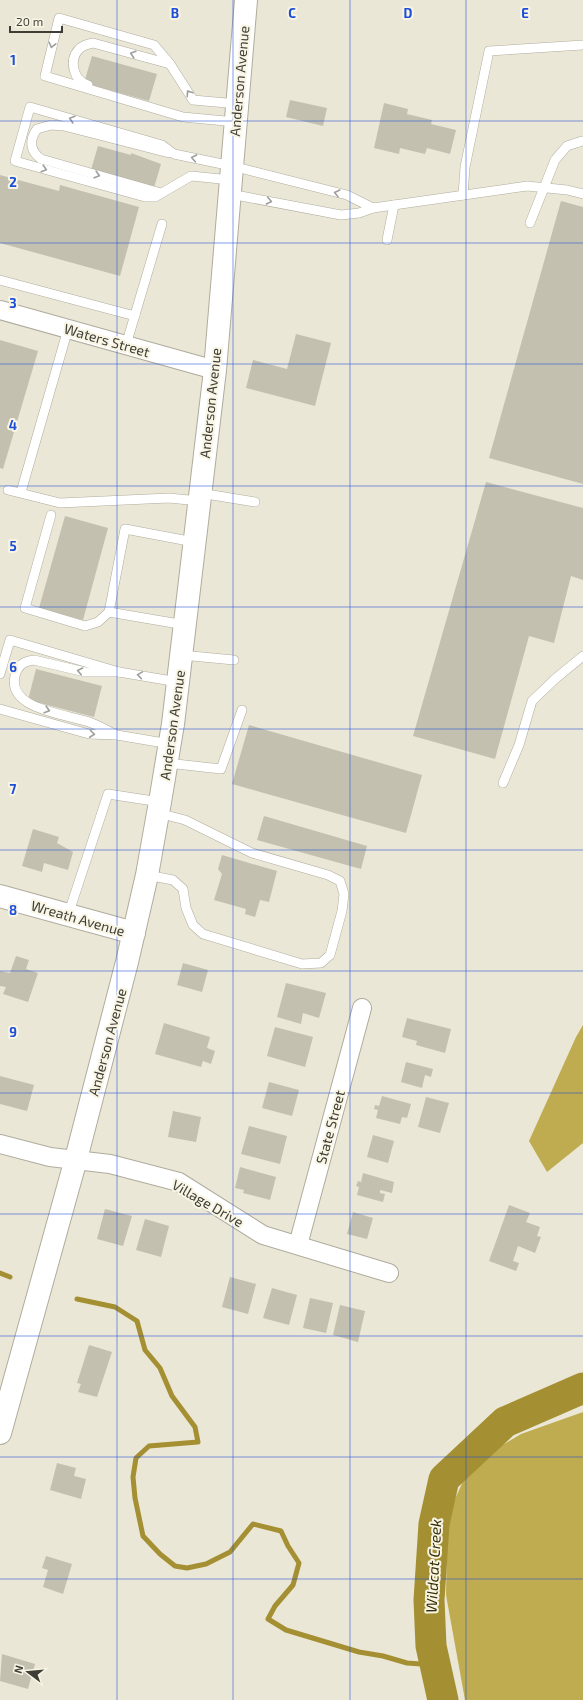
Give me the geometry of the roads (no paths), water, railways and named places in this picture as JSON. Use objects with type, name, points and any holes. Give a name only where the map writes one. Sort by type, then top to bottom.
[{"type":"main road","name":"Anderson Avenue","points":[[0,1433],[76,1159],[134,933],[147,875],[169,754],[215,370],[246,0]]},
{"type":"main road","name":"Wreath Avenue","points":[[0,896],[134,933]]},
{"type":"street","name":"Waters Street","points":[[0,310],[215,370]]},
{"type":"street","name":"State Street","points":[[298,1245],[362,1008]]},
{"type":"street","name":"Village Drive","points":[[0,1144],[50,1157],[110,1164],[179,1182],[263,1235],[389,1273]]},
{"type":"lane","points":[[59,18],[154,45],[170,64],[193,100],[237,113],[183,117],[45,76],[59,18]]},
{"type":"lane","points":[[169,113],[156,106],[83,84],[77,78],[74,70],[74,60],[78,50],[84,45],[93,42],[170,64]]},
{"type":"lane","points":[[463,195],[465,167],[489,51],[583,45]]},
{"type":"lane","points":[[174,154],[162,145],[30,107],[15,160],[145,197],[155,196],[191,176],[347,195],[373,208]]},
{"type":"lane","points":[[161,193],[41,159],[35,155],[32,147],[34,133],[42,126],[64,126],[174,154],[231,180],[341,215],[358,213],[373,208],[527,186],[566,190],[583,194]]},
{"type":"lane","points":[[530,223],[555,160],[567,146],[582,141]]},
{"type":"lane","points":[[387,240],[394,205]]},
{"type":"lane","points":[[126,345],[162,224]]},
{"type":"lane","points":[[0,280],[135,316]]},
{"type":"lane","points":[[21,492],[68,329]]},
{"type":"lane","points":[[8,490],[21,492],[60,503],[200,497],[256,502]]},
{"type":"lane","points":[[51,515],[25,608],[85,626],[98,622],[109,612],[125,529],[194,542]]},
{"type":"lane","points":[[109,612],[185,625]]},
{"type":"lane","points":[[0,674],[10,640],[119,672],[178,682]]},
{"type":"lane","points":[[181,654],[234,660]]},
{"type":"lane","points":[[503,783],[519,745],[532,701],[554,679],[583,656]]},
{"type":"lane","points":[[119,672],[85,672],[34,660],[26,661],[20,666],[15,674],[13,685],[15,695],[21,701],[33,706],[90,722],[117,735],[169,754],[221,769],[242,710]]},
{"type":"lane","points":[[0,709],[89,734],[117,735]]},
{"type":"lane","points":[[68,915],[108,794],[159,808],[252,853],[328,875],[340,881],[344,894],[342,911],[330,954],[321,963],[302,964],[203,934],[193,925],[186,908],[183,889],[173,880],[147,875]]},
{"type":"waterway","points":[[0,1273],[10,1277]]},
{"type":"waterway","points":[[77,1299],[115,1307],[137,1321],[145,1350],[160,1368],[172,1396],[195,1427],[198,1442],[149,1446],[136,1458],[133,1477],[135,1498],[143,1536],[160,1554],[175,1566],[187,1568],[206,1564],[230,1552],[253,1524],[281,1531],[288,1546],[299,1563],[293,1585],[275,1606],[268,1619],[286,1630],[359,1652],[383,1656],[407,1663],[435,1665]]},
{"type":"waterway","name":"Wildcat Creek","points":[[443,1700],[431,1646],[429,1600],[434,1524],[444,1479],[505,1422],[583,1388]]}]
